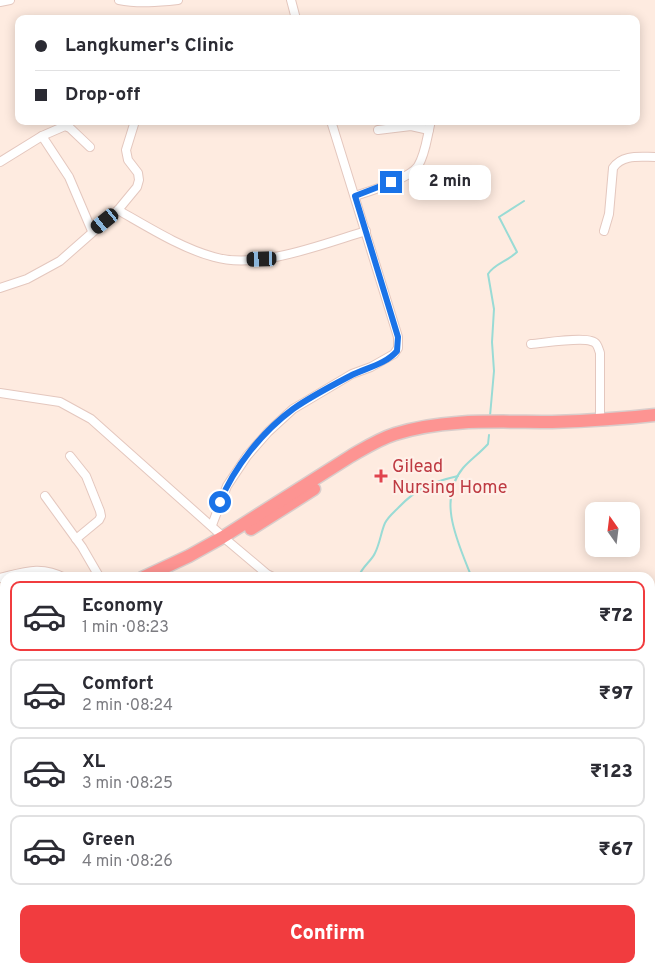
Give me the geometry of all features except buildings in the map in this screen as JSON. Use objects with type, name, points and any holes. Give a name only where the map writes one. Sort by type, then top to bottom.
[{"type":"highway","points":[[155,572],[226,540],[369,445],[396,434],[431,426],[477,422],[600,420],[655,415]]},
{"type":"highway","points":[[169,572],[284,509],[353,463],[396,441],[421,435],[460,430],[589,427],[655,422]]},
{"type":"street","points":[[0,2],[10,0]]},
{"type":"street","points":[[119,0],[136,2],[178,0]]},
{"type":"street","points":[[291,0],[295,15]]},
{"type":"street","points":[[1,287],[27,279],[60,261],[118,210],[137,187],[138,173],[126,155],[134,125]]},
{"type":"street","points":[[212,525],[227,486],[247,456],[268,432],[293,409],[352,374],[386,359],[397,351],[398,337],[331,125]]},
{"type":"street","points":[[355,196],[378,188],[412,172],[422,158],[430,125]]},
{"type":"street","points":[[0,162],[42,136],[65,126],[70,128],[90,147]]},
{"type":"street","points":[[378,130],[411,126],[429,130]]},
{"type":"street","points":[[42,136],[69,177],[92,231]]},
{"type":"street","points":[[604,231],[609,214],[613,168],[617,161],[626,158],[655,157]]},
{"type":"street","points":[[118,210],[195,251],[215,258],[235,260],[262,259],[294,253],[366,231]]},
{"type":"street","points":[[531,344],[579,340],[590,340],[597,344],[600,352],[600,420]]},
{"type":"street","points":[[0,393],[60,402],[90,419],[265,572]]},
{"type":"street","points":[[70,456],[86,476],[101,516],[99,520],[76,539]]},
{"type":"street","points":[[46,496],[96,572]]},
{"type":"street","points":[[23,572],[45,570],[55,572]]},
{"type":"waterway","points":[[490,416],[494,371],[492,342],[494,309],[488,274],[517,252],[499,217],[524,201]]},
{"type":"waterway","points":[[470,572],[452,523],[451,494],[455,481],[463,468],[488,444],[489,435]]},
{"type":"waterway","points":[[361,572],[375,553],[385,523],[405,501],[433,483],[458,476]]},
{"type":"place","name":"Gilead Nursing Home","points":[[381,476]]},
{"type":"route","points":[[220,502],[227,486],[247,456],[268,432],[293,409],[352,374],[371,367],[397,351],[398,337],[355,196],[391,182]]}]
